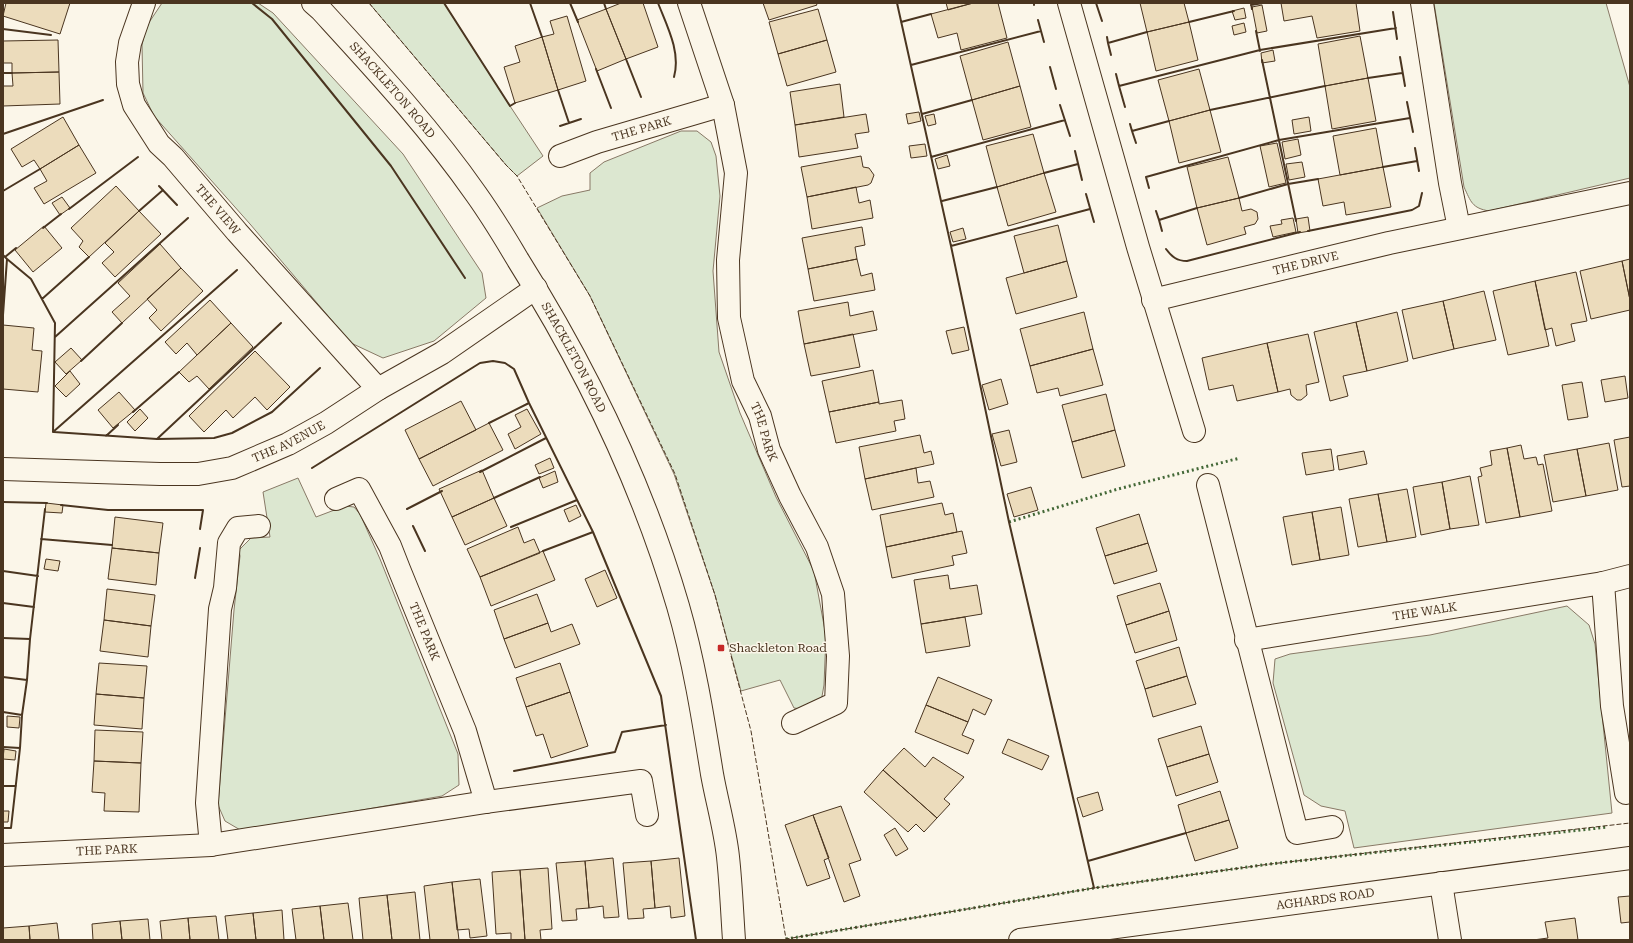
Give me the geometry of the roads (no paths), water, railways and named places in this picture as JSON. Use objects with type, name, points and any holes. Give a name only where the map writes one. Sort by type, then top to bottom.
[{"type":"street","name":"THE VIEW","points":[[144,3],[130,43],[127,62],[128,84],[134,105],[159,144],[173,157],[237,232],[378,389]]},
{"type":"street","name":"SHACKLETON ROAD","points":[[313,3],[389,84],[422,123],[476,193],[536,288],[576,357],[594,392],[638,491],[661,553],[678,606],[691,658],[728,855],[734,940]]},
{"type":"street","name":"THE PARK","points":[[689,3],[723,105],[736,173],[728,260],[729,318],[743,381],[760,416],[769,450],[790,496],[817,547],[833,594],[838,656],[836,703],[793,723]]},
{"type":"street","points":[[1069,3],[1153,300],[1194,431]]},
{"type":"street","points":[[1422,3],[1450,183],[1459,228]]},
{"type":"street","name":"THE PARK","points":[[560,156],[597,142],[723,105]]},
{"type":"street","name":"THE DRIVE","points":[[1153,300],[1389,242],[1630,193]]},
{"type":"street","name":"THE AVENUE","points":[[3,468],[198,474],[232,468],[294,441],[326,424],[378,389],[442,353],[536,288]]},
{"type":"street","points":[[1208,485],[1246,640],[1297,833],[1332,827]]},
{"type":"street","name":"THE PARK","points":[[336,498],[358,489],[390,546],[465,731],[486,802]]},
{"type":"street","points":[[211,844],[207,803],[211,731],[220,609],[229,543],[238,528],[259,526]]},
{"type":"street","name":"THE WALK","points":[[1246,640],[1603,583],[1630,576]]},
{"type":"street","points":[[1603,583],[1612,706],[1626,793]]},
{"type":"street","name":"THE PARK","points":[[3,855],[211,844],[486,802],[641,782],[647,815]]},
{"type":"street","name":"AGHARDS ROAD","points":[[1020,940],[1630,858]]},
{"type":"street","points":[[1441,883],[1450,940]]},
{"type":"place","name":"Shackleton Road","points":[[721,648]]}]
